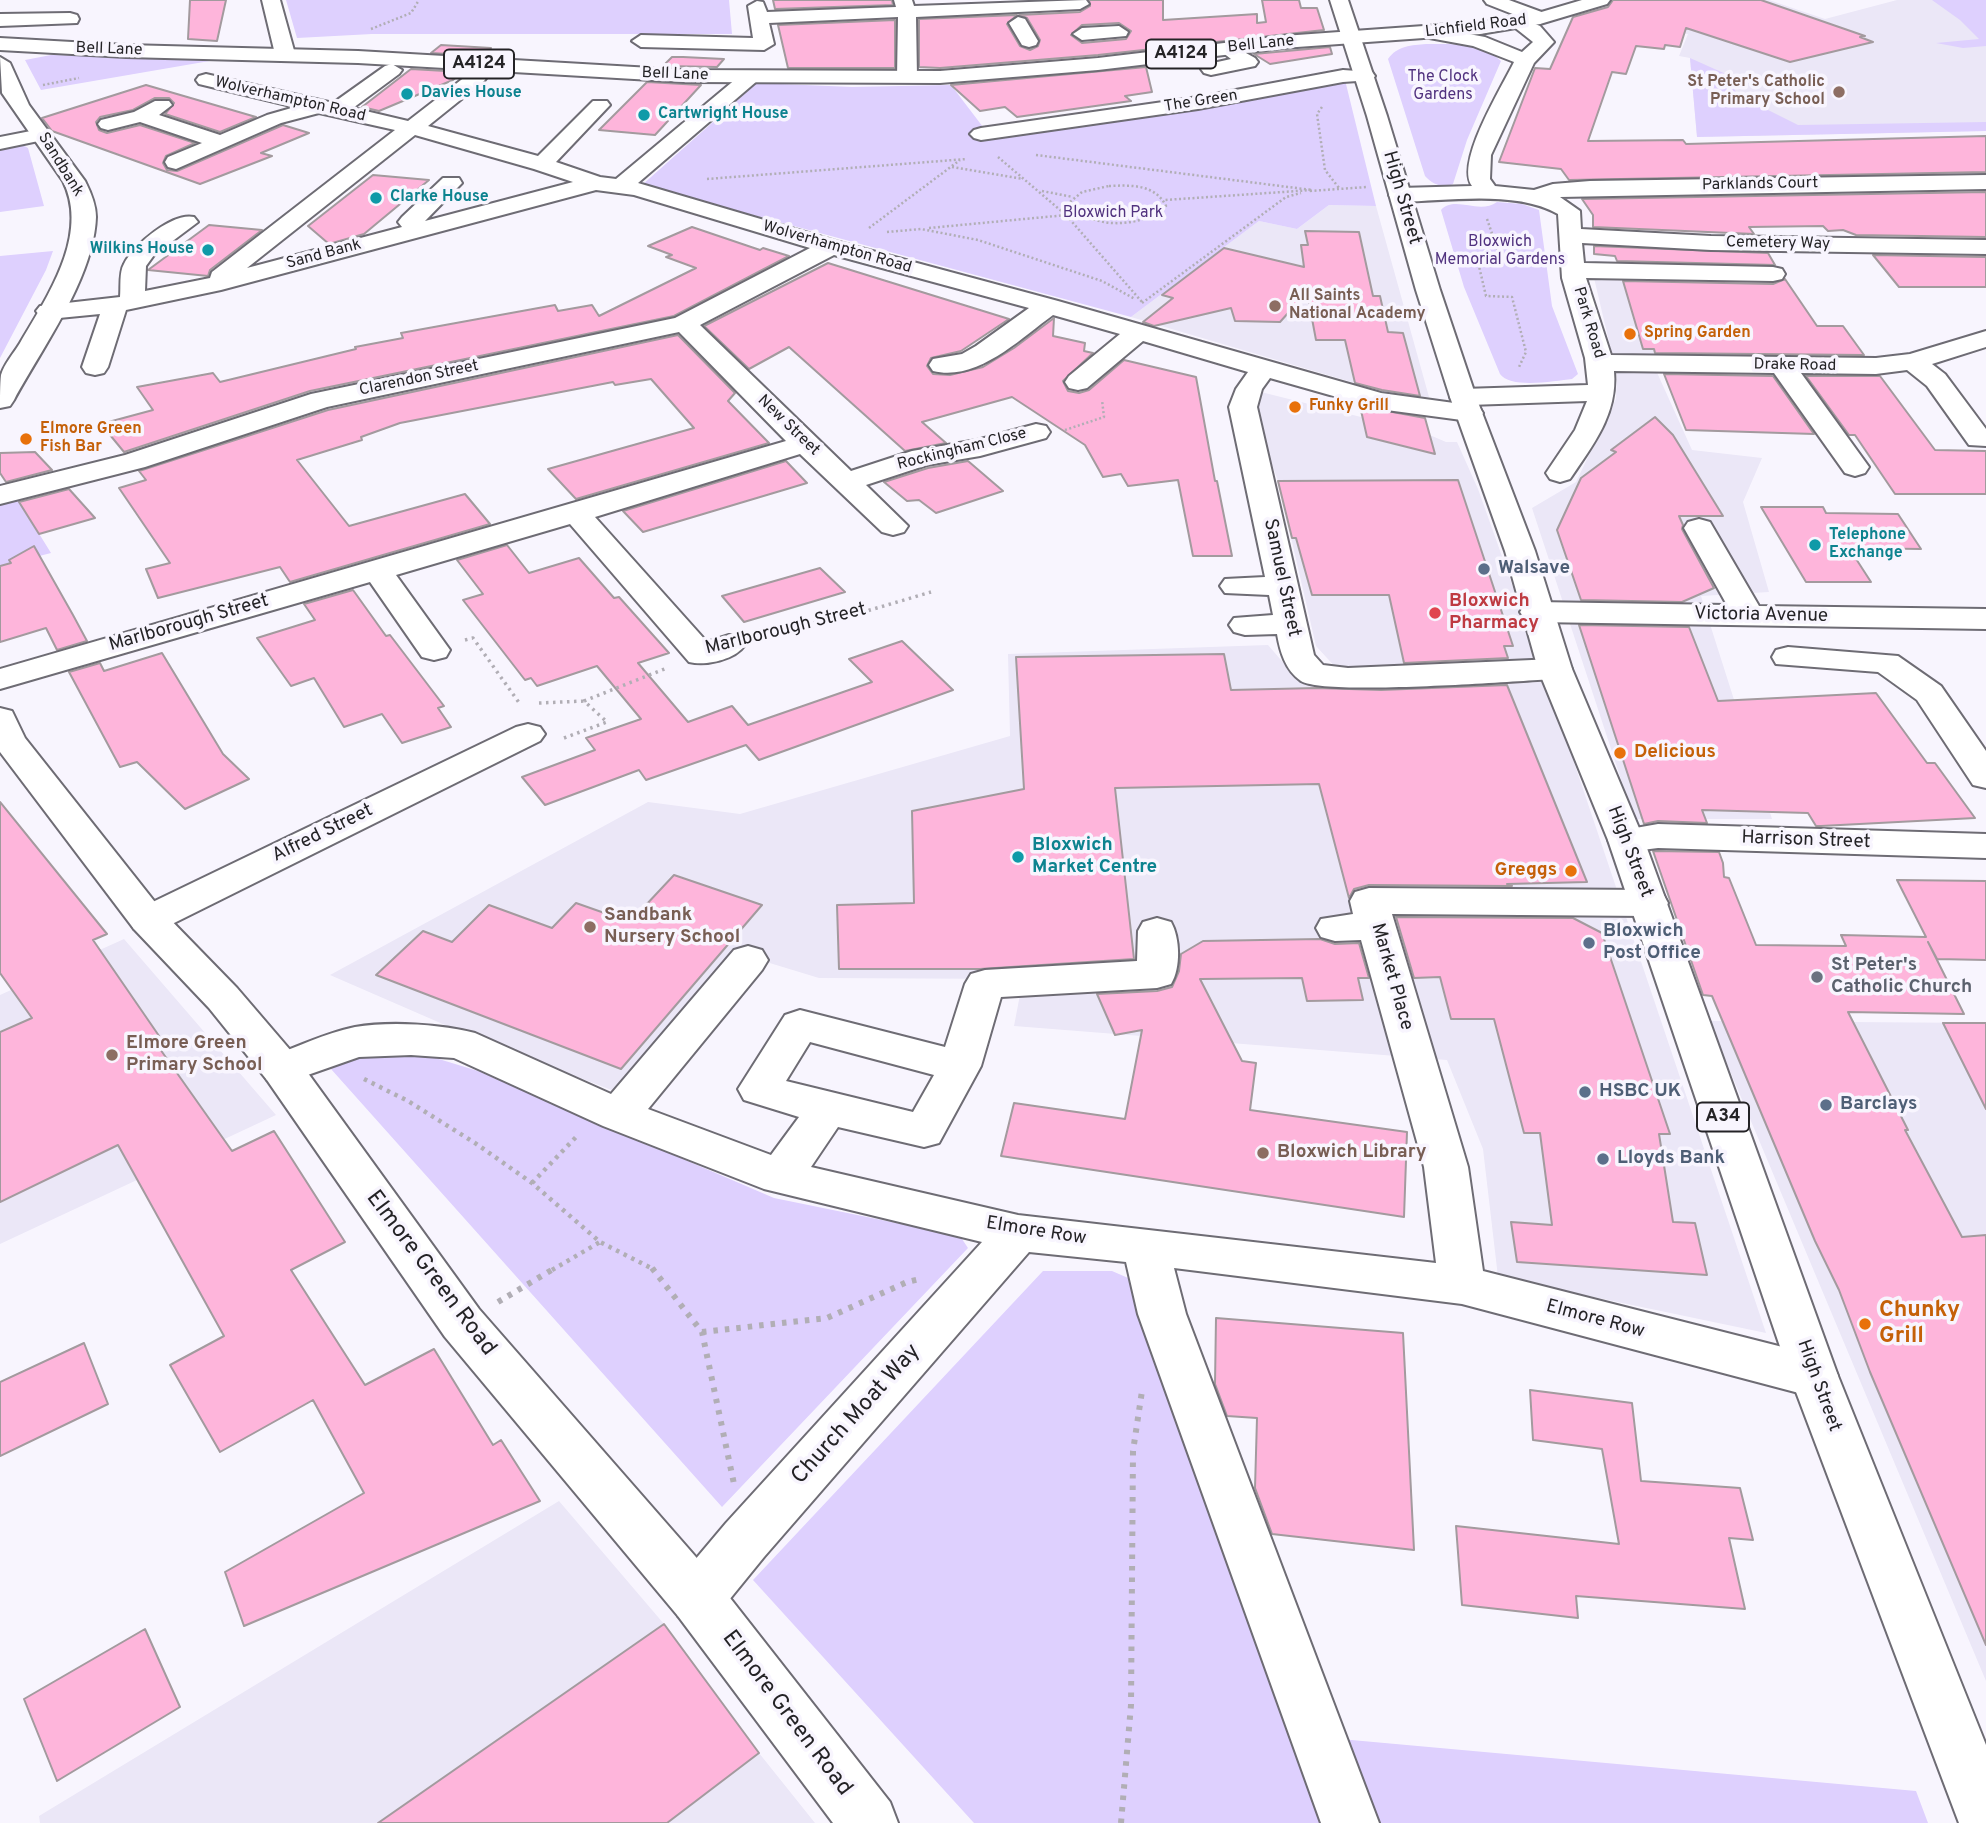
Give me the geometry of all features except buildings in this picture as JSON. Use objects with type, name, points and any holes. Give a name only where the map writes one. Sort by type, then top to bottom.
[{"type":"main road","points":[[271,0],[285,54]]},
{"type":"main road","name":"A34","points":[[1339,0],[1349,37]]},
{"type":"main road","points":[[1493,0],[1540,18]]},
{"type":"main road","name":"Lichfield Road","points":[[1349,37],[1431,33],[1518,23],[1601,0]]},
{"type":"main road","points":[[642,40],[764,44],[758,9],[905,7],[1015,16],[1079,2],[1091,29],[1119,32]]},
{"type":"main road","points":[[905,7],[907,77]]},
{"type":"main road","points":[[1015,16],[1029,40]]},
{"type":"main road","points":[[0,20],[26,19],[66,25]]},
{"type":"main road","points":[[1490,194],[1479,180],[1480,155],[1525,61],[1544,42],[1533,30],[1518,23]]},
{"type":"main road","points":[[1431,33],[1487,44],[1525,61]]},
{"type":"main road","name":"Bell Lane","points":[[0,44],[126,51],[285,54],[629,74],[907,77],[1014,72],[1349,37]]},
{"type":"main road","name":"High Street","points":[[1349,37],[1365,76],[1398,191],[1466,405],[1520,551],[1555,670],[1642,838],[1649,903],[1814,1376],[1985,1812]]},
{"type":"main road","points":[[1211,69],[1248,62],[1228,49]]},
{"type":"main road","name":"Sandbank","points":[[1,68],[11,91],[82,196],[85,209],[80,246],[67,279],[49,311]]},
{"type":"main road","points":[[176,162],[218,141],[275,119],[325,109],[392,70]]},
{"type":"main road","name":"The Green","points":[[981,134],[1031,123],[1198,103],[1343,76],[1365,76]]},
{"type":"main road","points":[[212,285],[477,77]]},
{"type":"main road","points":[[620,187],[750,77]]},
{"type":"main road","name":"Wolverhampton Road","points":[[206,80],[412,128],[542,164],[596,183],[637,189],[831,247],[1380,401],[1466,405]]},
{"type":"main road","points":[[108,124],[141,116],[162,104]]},
{"type":"main road","points":[[542,164],[600,105]]},
{"type":"main road","points":[[141,116],[218,141]]},
{"type":"main road","points":[[0,143],[41,135]]},
{"type":"main road","name":"Parklands Court","points":[[1536,197],[1553,191],[1590,188],[1986,182]]},
{"type":"main road","points":[[421,229],[410,222],[451,183]]},
{"type":"main road","name":"Sand Bank","points":[[49,311],[124,303],[212,285],[596,183]]},
{"type":"main road","name":"Park Road","points":[[1398,191],[1536,197],[1554,202],[1569,211],[1573,270],[1601,363],[1601,393],[1596,413],[1561,457]]},
{"type":"main road","points":[[95,368],[124,303],[134,266],[145,250],[186,222]]},
{"type":"main road","name":"Cemetery Way","points":[[1570,235],[1711,243],[1986,247]]},
{"type":"main road","name":"Clarendon Street","points":[[0,495],[135,461],[321,400],[684,323],[831,247]]},
{"type":"main road","points":[[1573,270],[1773,274]]},
{"type":"main road","points":[[942,365],[969,360],[985,352],[1049,306]]},
{"type":"main road","points":[[0,400],[49,311]]},
{"type":"main road","name":"New Street","points":[[684,323],[805,444],[894,526]]},
{"type":"main road","points":[[1078,382],[1139,332]]},
{"type":"main road","name":"Drake Road","points":[[1601,363],[1876,366],[1913,362],[1986,339]]},
{"type":"main road","points":[[1913,362],[1936,380],[1979,439]]},
{"type":"main road","points":[[1782,366],[1856,467]]},
{"type":"main road","name":"Samuel Street","points":[[1264,368],[1249,389],[1243,407],[1298,657],[1313,674],[1348,678],[1555,670]]},
{"type":"main road","points":[[1049,382],[1078,382],[1101,396]]},
{"type":"main road","points":[[1466,405],[1601,393]]},
{"type":"main road","name":"Rockingham Close","points":[[848,482],[922,457],[980,448],[1036,432]]},
{"type":"main road","name":"Marlborough Street","points":[[0,679],[805,444]]},
{"type":"main road","name":"Marlborough Street","points":[[576,513],[715,650]]},
{"type":"main road","points":[[1699,528],[1749,617]]},
{"type":"main road","points":[[377,570],[434,650]]},
{"type":"main road","points":[[1237,586],[1284,586]]},
{"type":"main road","name":"Victoria Avenue","points":[[1536,612],[1982,622]]},
{"type":"main road","points":[[1245,625],[1291,624]]},
{"type":"main road","points":[[1788,657],[1886,663],[1929,693],[1986,777]]},
{"type":"main road","name":"Elmore Green Road","points":[[0,718],[9,740],[148,920],[223,998],[282,1069],[462,1323],[698,1598],[869,1823]]},
{"type":"main road","name":"Alfred Street","points":[[148,920],[508,732]]},
{"type":"main road","name":"Harrison Street","points":[[1642,838],[1986,846]]},
{"type":"main road","name":"Market Place","points":[[1462,1285],[1446,1167],[1369,901],[1649,903]]},
{"type":"main road","points":[[1335,928],[1377,926]]},
{"type":"main road","points":[[960,1066],[800,1025],[759,1089],[828,1109],[924,1131],[960,1066],[985,984],[1157,974],[1157,931]]},
{"type":"main road","points":[[611,1112],[748,960]]},
{"type":"main road","name":"Elmore Row","points":[[282,1069],[356,1042],[411,1040],[460,1044],[611,1112],[780,1177],[1003,1250],[1145,1246],[1462,1285],[1814,1376]]},
{"type":"main road","points":[[780,1177],[828,1109]]},
{"type":"main road","points":[[1145,1246],[1162,1314],[1350,1823]]},
{"type":"main road","name":"Church Moat Way","points":[[698,1598],[745,1540],[1003,1250]]},
{"type":"path","points":[[1322,106],[1317,114],[1325,170],[1339,188]]},
{"type":"path","points":[[981,134],[997,156],[1066,215],[1142,303]]},
{"type":"path","points":[[1032,154],[1312,190]]},
{"type":"path","points":[[831,247],[860,234],[961,159]]},
{"type":"path","points":[[952,166],[1024,179]]},
{"type":"path","points":[[1078,214],[1070,202],[1073,197],[1091,188],[1120,185],[1148,190],[1165,200],[1339,188],[1398,191]]},
{"type":"path","points":[[1113,324],[1286,197],[1312,190]]},
{"type":"path","points":[[1041,191],[1073,197]]},
{"type":"path","points":[[860,234],[1078,214],[1105,222],[1138,221],[1162,213],[1166,206],[1165,200]]},
{"type":"path","points":[[1466,405],[1524,362],[1527,352],[1512,297],[1486,296],[1478,262],[1502,263],[1489,222],[1479,216]]},
{"type":"path","points":[[921,229],[978,240],[1045,260],[1102,281],[1142,303]]},
{"type":"path","points":[[1036,432],[1061,432],[1104,416],[1101,396]]},
{"type":"path","name":"Marlborough Street","points":[[715,650],[770,630],[860,613],[930,592]]},
{"type":"path","points":[[434,650],[473,638],[508,732],[546,745],[607,722],[584,701],[715,650]]},
{"type":"path","points":[[360,1077],[408,1101],[532,1183],[600,1242],[655,1270],[702,1332],[745,1540]]},
{"type":"path","points":[[532,1183],[611,1112]]},
{"type":"path","points":[[462,1323],[600,1242]]},
{"type":"path","points":[[702,1332],[827,1318],[907,1282],[1003,1250]]},
{"type":"path","points":[[1121,1823],[1131,1705],[1133,1451],[1143,1382]]},
{"type":"shaded area","name":"St Peter's Catholic Primary School","points":[[1628,0],[1769,0],[1825,19],[1897,0],[1959,0],[1986,23],[1986,131],[1697,137],[1690,58],[1679,56],[1688,34],[1678,33]]},
{"type":"shaded area","name":"All Saints National Academy","points":[[1329,205],[1376,206],[1429,397],[1399,396],[1131,317],[1259,221],[1297,229]]},
{"type":"shaded area","points":[[1594,278],[1673,278],[1711,359],[1650,357],[1692,450],[1762,458],[1743,502],[1769,592],[1701,596],[1772,819],[1634,819],[1532,508],[1576,482],[1616,399],[1617,375]]},
{"type":"shaded area","points":[[1261,392],[1425,433],[1446,442],[1457,442],[1478,489],[1539,660],[1338,670],[1316,646],[1278,481],[1253,412]]},
{"type":"shaded area","points":[[1268,645],[1293,674],[1310,683],[1546,679],[1766,1333],[1498,1277],[1483,1149],[1447,1060],[1014,1026],[1023,979],[819,978],[740,954],[622,1094],[468,1035],[330,975],[648,802],[740,814],[1010,736],[1008,654]]},
{"type":"shaded area","name":"Elmore Green Primary School","points":[[124,939],[276,1115],[0,1244],[0,995]]},
{"type":"shaded area","points":[[1709,1021],[1986,1023],[1986,1681]]},
{"type":"shaded area","points":[[559,1501],[664,1624],[759,1753],[815,1823],[40,1823],[39,1816]]},
{"type":"green space","points":[[286,0],[729,0],[732,34],[372,34],[297,38]]},
{"type":"green space","points":[[1932,0],[1986,0],[1986,46],[1963,48],[1936,43],[1979,39],[1960,20]]},
{"type":"green space","name":"Bloxwich Memorial Gardens","points":[[1426,44],[1475,47],[1501,61],[1467,140],[1453,184],[1445,186],[1438,185],[1425,176],[1388,59],[1400,49]]},
{"type":"green space","points":[[51,55],[227,58],[41,90],[25,60]]},
{"type":"green space","points":[[1690,58],[1737,79],[1732,86],[1738,95],[1798,125],[1986,122],[1986,131],[1697,137]]},
{"type":"green space","name":"Bloxwich Park","points":[[1345,80],[1376,206],[1329,205],[1297,229],[1259,221],[1131,317],[642,185],[757,83],[852,87],[951,85],[983,127],[974,136]]},
{"type":"green space","points":[[17,142],[28,148],[44,206],[0,212],[0,145]]},
{"type":"green space","name":"Bloxwich Memorial Gardens","points":[[1497,202],[1522,204],[1539,210],[1552,306],[1578,374],[1572,379],[1523,383],[1505,379],[1500,374],[1464,287],[1441,210],[1453,204],[1483,207]]},
{"type":"green space","points":[[53,251],[46,270],[0,358],[0,256]]},
{"type":"green space","points":[[17,498],[51,553],[0,566],[0,503]]},
{"type":"green space","points":[[360,1055],[429,1056],[478,1071],[774,1198],[960,1236],[968,1248],[722,1507],[331,1069]]},
{"type":"green space","points":[[1043,1271],[1112,1271],[1135,1281],[1296,1735],[1916,1791],[1928,1823],[974,1823],[753,1580]]},
{"type":"place","name":"St Peter's Catholic Primary School","points":[[1839,92]]},
{"type":"place","name":"Davies House","points":[[407,94]]},
{"type":"place","name":"Cartwright House","points":[[644,115]]},
{"type":"place","name":"Clarke House","points":[[376,198]]},
{"type":"place","name":"Wilkins House","points":[[208,250]]},
{"type":"place","name":"All Saints National Academy","points":[[1275,306]]},
{"type":"place","name":"Spring Garden","points":[[1630,334]]},
{"type":"place","name":"Funky Grill","points":[[1295,407]]},
{"type":"place","name":"Elmore Green Fish Bar","points":[[26,439]]},
{"type":"place","name":"Telephone Exchange","points":[[1815,545]]},
{"type":"place","name":"Walsave","points":[[1484,569]]},
{"type":"place","name":"Bloxwich Pharmacy","points":[[1435,613]]},
{"type":"place","name":"Delicious","points":[[1620,753]]},
{"type":"place","name":"Bloxwich Market Centre","points":[[1018,857]]},
{"type":"place","name":"Greggs","points":[[1571,871]]},
{"type":"place","name":"Sandbank Nursery School","points":[[590,927]]},
{"type":"place","name":"Bloxwich Post Office","points":[[1589,943]]},
{"type":"place","name":"St Peter's Catholic Church","points":[[1817,977]]},
{"type":"place","name":"Elmore Green Primary School","points":[[112,1055]]},
{"type":"place","name":"HSBC UK","points":[[1585,1092]]},
{"type":"place","name":"Barclays","points":[[1826,1105]]},
{"type":"place","name":"Bloxwich Library","points":[[1263,1153]]},
{"type":"place","name":"Lloyds Bank","points":[[1603,1159]]},
{"type":"place","name":"Chunky Grill","points":[[1865,1324]]},
{"type":"park label","name":"The Clock Gardens","points":[[1443,87]]}]
